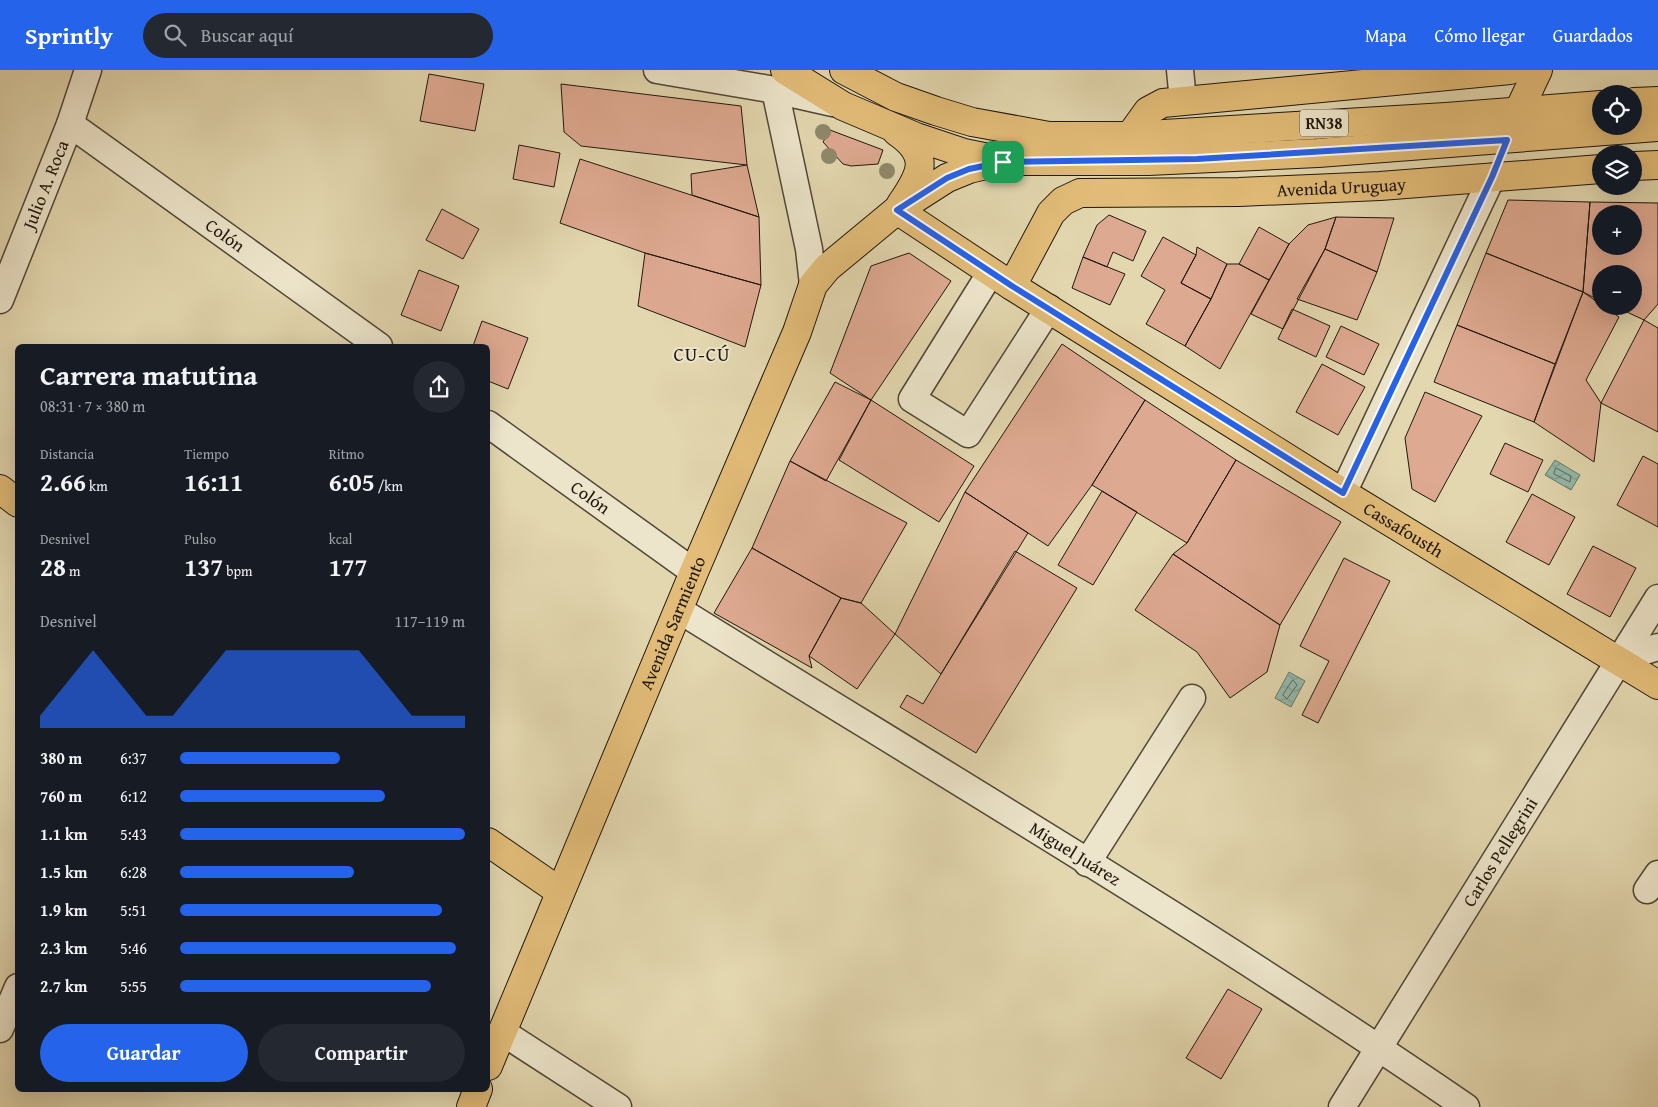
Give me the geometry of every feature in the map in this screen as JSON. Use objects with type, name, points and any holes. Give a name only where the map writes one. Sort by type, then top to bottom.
[{"type":"main road","name":"RN38","points":[[844,70],[896,97],[972,122],[1041,135],[1130,136],[1592,106]]},
{"type":"main road","points":[[1130,136],[1148,111],[1163,103],[1510,70]]},
{"type":"main road","points":[[1492,177],[1518,111],[1538,70]]},
{"type":"main road","name":"RN38","points":[[780,80],[943,146],[1003,162],[1178,160],[1318,153],[1658,127]]},
{"type":"main road","points":[[1642,102],[1658,101]]},
{"type":"main road","points":[[884,123],[908,139],[921,159],[921,168],[913,186],[897,210]]},
{"type":"main road","points":[[897,210],[947,178],[969,169],[1003,162],[1033,148],[1100,137]]},
{"type":"main road","points":[[1318,153],[1380,186]]},
{"type":"main road","points":[[1642,166],[1658,165]]},
{"type":"main road","name":"Avenida Uruguay","points":[[1002,279],[1051,213],[1062,201],[1080,193],[1238,192],[1380,186],[1592,170]]},
{"type":"main road","name":"Avenida Sarmiento","points":[[490,1059],[559,891],[797,332],[813,285],[827,268],[897,210]]},
{"type":"main road","name":"Cassafousth","points":[[897,210],[1002,279],[1343,493],[1619,659],[1658,685]]},
{"type":"main road","points":[[0,489],[15,501]]},
{"type":"main road","points":[[490,843],[559,891]]},
{"type":"main road","points":[[471,1107],[477,1092]]},
{"type":"street","name":"Julio A. Roca","points":[[0,300],[70,124],[88,70]]},
{"type":"street","points":[[657,70],[780,80],[809,248],[813,285]]},
{"type":"street","points":[[1180,70],[1183,101]]},
{"type":"street","name":"Colón","points":[[70,124],[377,344]]},
{"type":"street","points":[[1343,493],[1492,177]]},
{"type":"street","points":[[1002,279],[912,399],[968,434],[1049,308]]},
{"type":"street","name":"Colón","points":[[490,425],[694,572]]},
{"type":"street","name":"Carlos Pellegrini","points":[[1342,1107],[1658,598]]},
{"type":"street","name":"Miguel Juárez","points":[[679,610],[1088,863],[1380,1048],[1466,1107]]},
{"type":"street","points":[[1619,659],[1658,647]]},
{"type":"street","points":[[1088,863],[1192,698]]},
{"type":"street","points":[[0,1029],[15,994]]},
{"type":"street","points":[[502,1032],[618,1107]]},
{"type":"water","points":[[1555,460],[1580,475],[1571,490],[1545,475]]},
{"type":"water","points":[[1289,672],[1305,681],[1291,707],[1275,698]]},
{"type":"building","points":[[429,74],[484,84],[475,131],[420,121]]},
{"type":"building","points":[[561,84],[741,106],[747,165],[581,146],[564,132]]},
{"type":"building","points":[[830,130],[883,150],[878,164],[851,166],[843,164],[823,142]]},
{"type":"building","points":[[519,145],[560,153],[554,187],[513,179]]},
{"type":"building","points":[[580,159],[759,217],[761,285],[645,253],[560,223]]},
{"type":"building","points":[[747,165],[759,217],[692,195],[691,174]]},
{"type":"building","points":[[1508,200],[1590,202],[1583,292],[1486,253]]},
{"type":"building","points":[[1590,202],[1658,203],[1658,304],[1644,320],[1633,315],[1642,315],[1642,265],[1592,265],[1592,296],[1583,292]]},
{"type":"building","points":[[442,209],[479,229],[463,259],[426,240]]},
{"type":"building","points":[[1109,215],[1146,231],[1133,261],[1113,252],[1107,267],[1083,257],[1097,225]]},
{"type":"building","points":[[1336,217],[1394,218],[1377,272],[1325,249]]},
{"type":"building","points":[[1336,217],[1325,249],[1283,329],[1251,314],[1289,244],[1308,225]]},
{"type":"building","points":[[1259,227],[1289,244],[1269,280],[1239,264]]},
{"type":"building","points":[[1163,237],[1196,255],[1181,283],[1211,299],[1185,346],[1146,324],[1165,290],[1141,276]]},
{"type":"building","points":[[1197,247],[1227,264],[1211,299],[1181,283],[1196,255]]},
{"type":"building","points":[[1325,249],[1377,272],[1357,320],[1297,299]]},
{"type":"building","points":[[645,253],[761,285],[745,347],[638,306]]},
{"type":"building","points":[[909,253],[951,281],[871,400],[830,373],[871,266]]},
{"type":"building","points":[[1486,253],[1583,292],[1555,364],[1457,325]]},
{"type":"building","points":[[1083,257],[1125,274],[1110,305],[1072,288]]},
{"type":"building","points":[[1227,264],[1239,264],[1269,280],[1220,369],[1185,346],[1211,299]]},
{"type":"building","points":[[419,270],[459,286],[441,331],[401,315]]},
{"type":"building","points":[[1583,292],[1592,298],[1592,315],[1616,315],[1619,317],[1586,380],[1601,403],[1594,462],[1534,422]]},
{"type":"building","points":[[1292,309],[1330,326],[1316,357],[1278,339]]},
{"type":"building","points":[[1644,320],[1658,328],[1658,432],[1601,403]]},
{"type":"building","points":[[482,321],[528,338],[508,389],[490,382],[490,344],[474,344]]},
{"type":"building","points":[[1457,325],[1555,364],[1534,422],[1434,382]]},
{"type":"building","points":[[1341,326],[1379,344],[1364,375],[1326,357]]},
{"type":"building","points":[[1062,344],[1145,400],[1092,485],[1048,546],[965,492]]},
{"type":"building","points":[[1322,364],[1365,387],[1338,435],[1296,412]]},
{"type":"building","points":[[835,382],[871,400],[826,481],[790,461]]},
{"type":"building","points":[[1425,392],[1482,416],[1435,502],[1412,489],[1405,438]]},
{"type":"building","points":[[871,400],[974,466],[939,522],[839,460]]},
{"type":"building","points":[[1145,400],[1236,460],[1187,543],[1092,485]]},
{"type":"building","points":[[1505,443],[1543,460],[1528,492],[1490,474]]},
{"type":"building","points":[[1643,456],[1658,464],[1658,527],[1617,505]]},
{"type":"building","points":[[1236,460],[1341,522],[1280,625],[1173,554],[1187,543]]},
{"type":"building","points":[[790,461],[907,523],[861,603],[841,598],[752,548]]},
{"type":"building","points":[[1102,491],[1137,512],[1093,585],[1058,565]]},
{"type":"building","points":[[965,492],[1028,533],[941,674],[895,634]]},
{"type":"building","points":[[1532,494],[1575,517],[1549,565],[1506,542]]},
{"type":"building","points":[[1593,546],[1636,568],[1610,617],[1567,594]]},
{"type":"building","points":[[752,548],[841,598],[809,656],[812,668],[714,613]]},
{"type":"building","points":[[1015,551],[1077,588],[976,753],[900,707],[907,695],[923,704]]},
{"type":"building","points":[[1173,554],[1280,625],[1267,672],[1230,698],[1197,652],[1135,610]]},
{"type":"building","points":[[1344,558],[1390,581],[1318,723],[1302,715],[1329,661],[1300,646]]},
{"type":"building","points":[[841,598],[861,603],[895,634],[857,689],[809,656]]},
{"type":"building","points":[[1228,989],[1262,1009],[1221,1079],[1186,1058]]},
{"type":"district","name":"CU-CÚ","points":[[702,354]]},
{"type":"route","points":[[1507,140],[1492,177],[1343,493],[1012,286],[897,210],[947,178],[969,169],[1003,162],[1197,159],[1507,140]]}]
